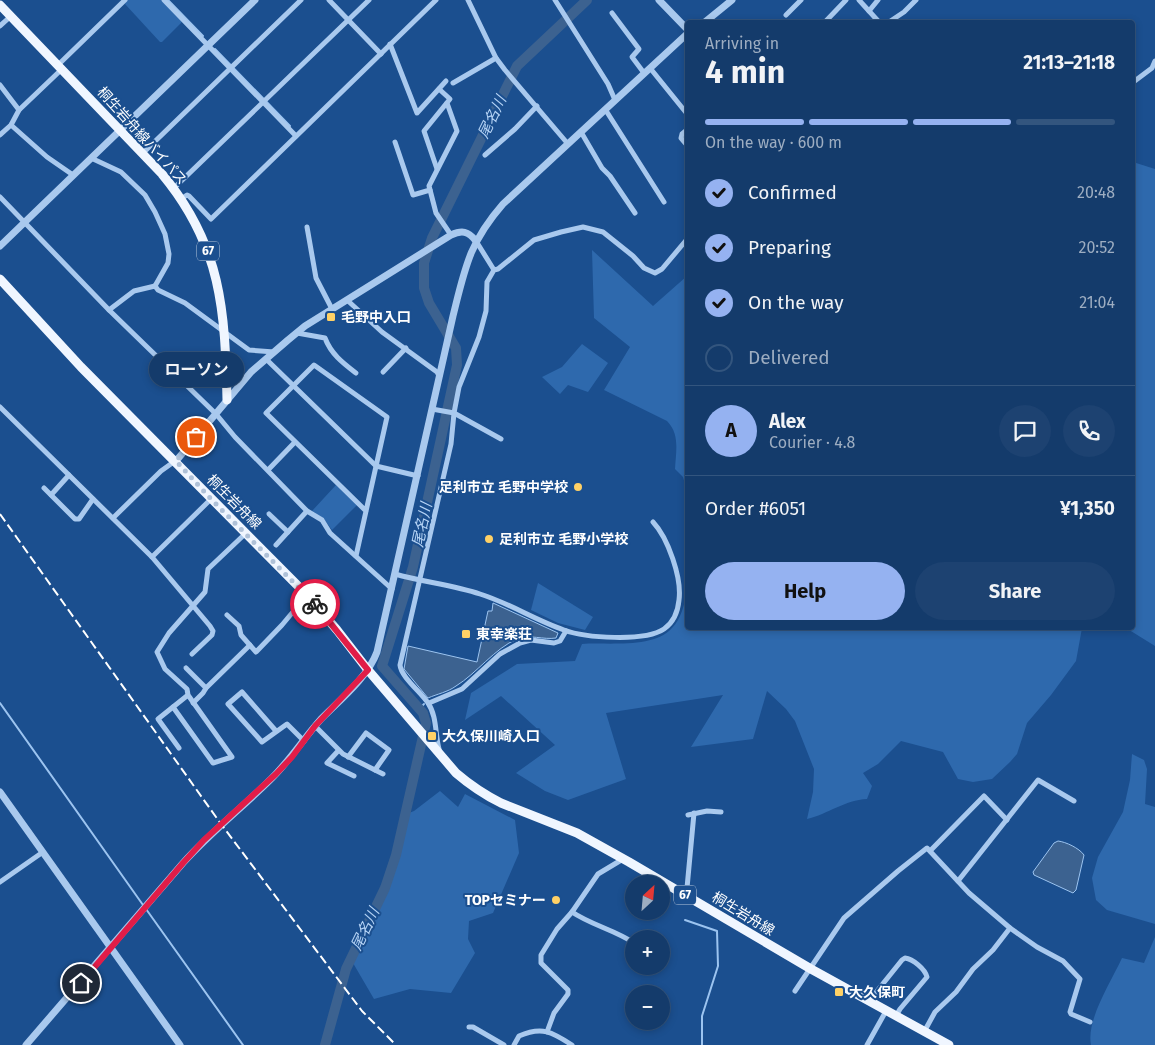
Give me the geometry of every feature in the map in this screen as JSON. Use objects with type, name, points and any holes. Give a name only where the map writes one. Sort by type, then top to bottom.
[{"type":"main road","name":"桐生岩舟線バイパス","points":[[0,5],[143,153],[174,188],[181,199],[198,229],[211,260],[221,297],[227,400]]},
{"type":"main road","name":"桐生岩舟線","points":[[0,279],[81,367],[307,595],[456,773],[490,798],[577,833],[623,858],[811,970],[924,1032],[932,1041],[949,1045]]},
{"type":"street","points":[[0,136],[11,124],[19,110],[125,0]]},
{"type":"street","points":[[164,0],[296,136]]},
{"type":"street","points":[[0,246],[255,0]]},
{"type":"street","points":[[143,153],[301,0]]},
{"type":"street","points":[[330,0],[381,54]]},
{"type":"street","points":[[174,188],[369,0]]},
{"type":"street","points":[[181,199],[187,195],[189,196],[211,219],[436,0]]},
{"type":"street","points":[[468,0],[496,58],[568,144]]},
{"type":"street","points":[[555,0],[608,84],[615,100]]},
{"type":"street","points":[[659,0],[685,29]]},
{"type":"street","points":[[706,20],[724,3],[732,0]]},
{"type":"street","points":[[786,15],[801,0]]},
{"type":"street","points":[[827,20],[846,0]]},
{"type":"street","points":[[859,0],[877,20]]},
{"type":"street","points":[[869,11],[878,0]]},
{"type":"street","points":[[892,20],[904,12],[916,0]]},
{"type":"street","points":[[612,13],[639,49],[632,57],[644,73]]},
{"type":"street","points":[[0,26],[11,16]]},
{"type":"street","points":[[26,1045],[204,840],[271,779],[315,726],[368,670],[377,652],[418,476],[436,409],[439,376],[464,269],[476,241],[484,227],[503,204],[685,35]]},
{"type":"street","points":[[390,44],[417,113],[446,81]]},
{"type":"street","points":[[453,83],[496,58]]},
{"type":"street","points":[[1135,82],[1153,69],[1155,61]]},
{"type":"street","points":[[650,68],[685,111]]},
{"type":"street","points":[[0,85],[19,110]]},
{"type":"street","points":[[437,169],[424,131],[450,99],[439,89]]},
{"type":"street","points":[[447,103],[457,131],[429,186],[436,213],[451,235]]},
{"type":"street","points":[[485,155],[536,106]]},
{"type":"street","points":[[605,109],[664,202]]},
{"type":"street","points":[[11,124],[47,157],[73,175]]},
{"type":"street","points":[[581,132],[602,168],[610,176],[636,213]]},
{"type":"street","points":[[685,132],[681,138],[685,143]]},
{"type":"street","points":[[395,142],[413,195],[430,190]]},
{"type":"street","points":[[91,158],[121,172],[145,195],[165,234],[169,254],[168,263],[155,286],[134,291],[109,310]]},
{"type":"street","points":[[0,197],[109,310],[216,414],[235,437],[307,511],[322,520],[330,533],[392,589]]},
{"type":"street","points":[[307,227],[316,278],[332,310]]},
{"type":"street","points":[[440,752],[435,731],[435,720],[428,703],[400,669],[416,579],[451,444],[452,413],[459,387],[479,337],[486,311],[487,282],[494,270],[498,269],[534,240],[583,227],[603,232],[633,256],[646,270],[657,273],[685,242]]},
{"type":"street","points":[[113,518],[161,471],[176,461],[251,372],[297,333],[347,300],[418,254],[459,231],[470,234],[494,270]]},
{"type":"street","points":[[155,286],[158,290],[185,303],[249,350],[274,352]]},
{"type":"street","points":[[347,300],[382,332],[406,348],[437,372],[439,376]]},
{"type":"street","points":[[297,333],[325,338],[328,347],[340,360],[356,372]]},
{"type":"street","points":[[383,372],[406,348]]},
{"type":"street","points":[[266,359],[376,466],[418,476]]},
{"type":"street","points":[[356,556],[387,417],[314,364],[266,413],[366,511]]},
{"type":"street","points":[[0,407],[152,557],[213,631],[212,635],[192,654]]},
{"type":"street","points":[[436,409],[452,413],[500,439]]},
{"type":"street","points":[[268,470],[296,442]]},
{"type":"street","points":[[51,495],[68,475]]},
{"type":"street","points":[[44,488],[75,519],[79,519],[94,499]]},
{"type":"street","points":[[152,557],[211,499]]},
{"type":"street","points":[[276,545],[307,511]]},
{"type":"street","points":[[270,514],[288,532]]},
{"type":"street","points":[[395,574],[488,596],[566,631],[585,635],[632,637],[656,633],[669,625],[675,617],[680,597],[678,581],[663,534],[653,522]]},
{"type":"street","points":[[173,707],[213,763],[232,757],[193,703],[187,689],[165,669],[158,652],[169,633],[205,592],[208,569],[246,534]]},
{"type":"street","points":[[227,615],[239,626],[241,635],[256,652],[307,595]]},
{"type":"street","points":[[428,703],[462,689],[500,654],[520,643],[531,640],[554,643],[560,641],[566,631]]},
{"type":"street","points":[[193,703],[250,644]]},
{"type":"street","points":[[186,668],[206,688]]},
{"type":"street","points":[[276,731],[242,692],[228,704],[262,742],[287,724],[304,741]]},
{"type":"street","points":[[179,748],[158,719],[188,695]]},
{"type":"street","points":[[315,726],[338,750],[383,774]]},
{"type":"street","points":[[348,757],[366,733],[389,750],[374,770]]},
{"type":"street","points":[[338,750],[327,763],[354,776]]},
{"type":"street","points":[[958,881],[1038,780],[1074,801]]},
{"type":"street","points":[[0,792],[180,1045]]},
{"type":"street","points":[[930,851],[984,796],[1007,820]]},
{"type":"street","points":[[684,894],[691,814],[720,812]]},
{"type":"street","points":[[795,990],[811,970],[844,918],[927,848],[969,893],[1010,928],[1037,947],[1063,961],[1079,976],[1080,982],[1070,1012],[1090,1022]]},
{"type":"street","points":[[0,882],[43,852]]},
{"type":"street","points":[[546,1032],[554,1013],[568,994],[568,990],[541,963],[540,958],[557,928],[572,912],[599,873],[623,858]]},
{"type":"street","points":[[572,912],[597,926],[625,937]]},
{"type":"street","points":[[924,1032],[935,1012],[956,992],[973,969],[1010,928]]},
{"type":"street","points":[[869,1002],[902,960],[905,958],[910,959],[925,971],[927,977],[900,1008],[896,1016]]},
{"type":"street","points":[[867,1045],[886,1011]]},
{"type":"street","points":[[469,1027],[473,1027],[504,1045]]},
{"type":"street","points":[[514,1045],[521,1035],[538,1030],[572,1045]]},
{"type":"shaded area","points":[[127,0],[161,0],[182,21],[160,42],[125,4]]},
{"type":"shaded area","points":[[1135,163],[1155,169],[1155,646],[1129,630],[1135,630]]},
{"type":"shaded area","points":[[592,250],[653,306],[685,278],[685,484],[683,477],[675,469],[676,437],[667,421],[604,390],[630,347],[594,318]]},
{"type":"shaded area","points":[[582,344],[608,363],[588,392],[568,385],[560,394],[542,377],[562,367]]},
{"type":"shaded area","points":[[336,485],[357,505],[332,530],[324,519],[312,511]]},
{"type":"shaded area","points":[[538,583],[593,617],[585,630],[558,623],[531,610]]},
{"type":"shaded area","points":[[685,601],[685,630],[1082,630],[1076,661],[1027,723],[1017,754],[992,779],[973,782],[958,779],[943,752],[901,741],[878,764],[863,773],[872,786],[867,799],[844,804],[807,819],[813,792],[814,769],[795,721],[786,709],[767,691],[753,739],[691,747],[723,695],[606,713],[626,779],[568,800],[545,791],[516,773],[555,745],[501,696],[465,720],[471,693],[517,664],[575,661],[582,644],[630,643],[654,639],[664,635],[672,628],[682,612]]},
{"type":"shaded area","points":[[493,603],[558,633],[556,638],[527,637],[517,639],[501,648],[456,686],[428,698],[404,669],[408,646],[477,662],[488,611],[492,611]]},
{"type":"shaded area","points":[[1132,754],[1144,760],[1147,769],[1145,804],[1155,807],[1155,924],[1107,910],[1096,900],[1092,878],[1098,857],[1123,812],[1130,780]]},
{"type":"shaded area","points":[[440,791],[458,807],[465,794],[515,820],[519,853],[493,913],[469,921],[468,939],[475,953],[451,993],[410,989],[374,999],[353,963],[392,875],[409,813]]},
{"type":"shaded area","points":[[1058,841],[1072,846],[1084,855],[1076,890],[1073,893],[1034,875],[1033,872],[1054,843]]},
{"type":"shaded area","points":[[1155,937],[1155,1045],[1091,1045],[1092,1024],[1106,989],[1122,958],[1144,963]]},
{"type":"waterway","points":[[168,0],[203,36]]},
{"type":"waterway","name":"尾名川","points":[[325,1045],[346,969],[385,888],[396,855],[426,723],[423,713],[382,666],[413,567],[457,365],[456,348],[429,303],[424,288],[424,263],[432,238],[517,66],[587,0]]},
{"type":"waterway","points":[[215,49],[290,126]]},
{"type":"waterway","points":[[0,703],[143,905]]},
{"type":"waterway","name":"尾名川","points":[[419,709],[424,704]]},
{"type":"waterway","points":[[146,909],[243,1045]]},
{"type":"waterway","points":[[685,920],[717,931],[718,966],[702,1016],[702,1045]]},
{"type":"railway","points":[[0,514],[221,824],[362,1011],[396,1045]]},
{"type":"way so far","points":[[196,437],[176,461],[315,604]]},
{"type":"place","name":"毛野中入口","points":[[331,317]]},
{"type":"place","name":"ローソン","points":[[196,437]]},
{"type":"place","name":"足利市立 毛野中学校","points":[[578,487]]},
{"type":"place","name":"足利市立 毛野小学校","points":[[489,539]]},
{"type":"place","name":"東幸楽荘","points":[[466,634]]},
{"type":"place","name":"大久保川崎入口","points":[[432,736]]},
{"type":"place","name":"TOPセミナー","points":[[556,900]]},
{"type":"place","name":"大久保町","points":[[839,992]]},
{"type":"route","points":[[81,983],[204,840],[276,774],[292,757],[315,726],[368,670],[338,630],[315,604]]}]
